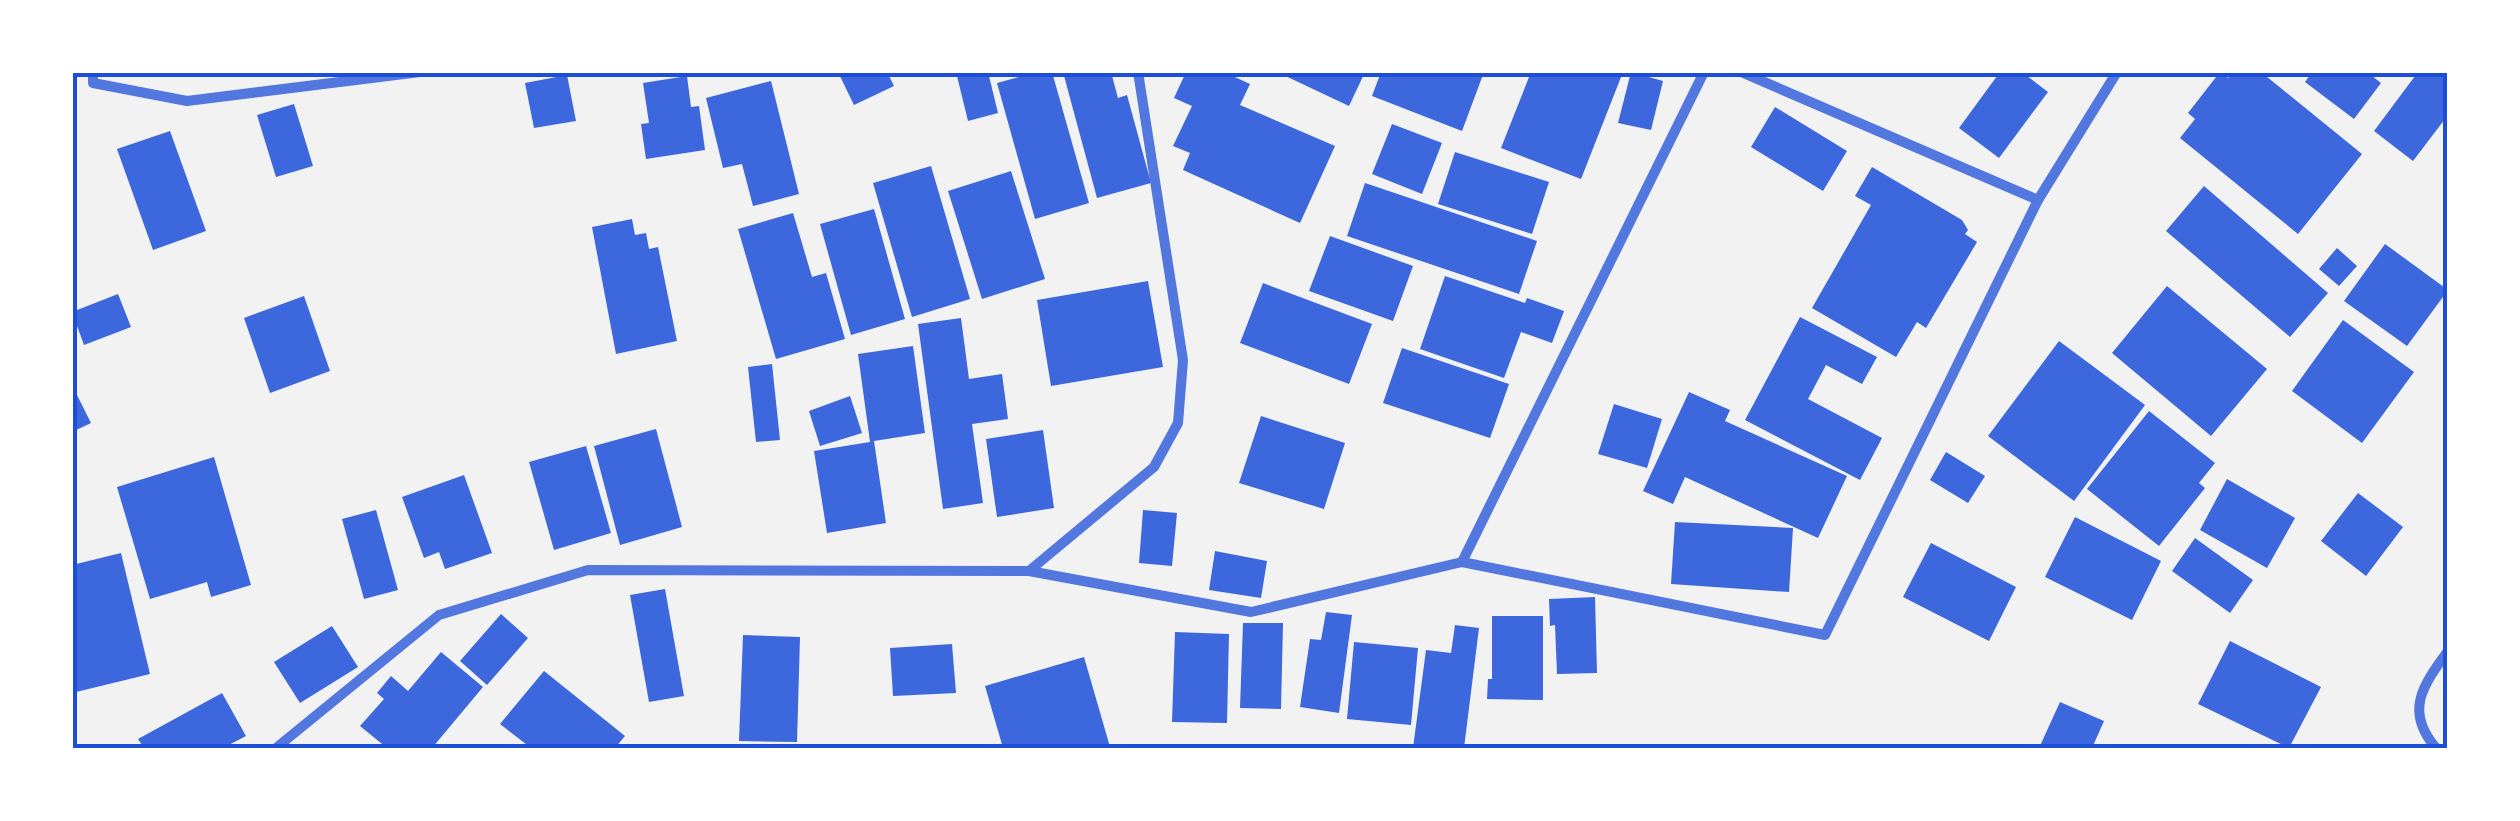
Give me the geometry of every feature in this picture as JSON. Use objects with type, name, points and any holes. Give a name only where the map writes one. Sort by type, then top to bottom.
[{"type":"street","points":[[93,72],[93,83],[187,101],[420,72]]},
{"type":"street","points":[[1029,571],[1154,467],[1178,423],[1184,360],[1138,72]]},
{"type":"street","points":[[1462,562],[1704,72]]},
{"type":"street","points":[[1740,72],[2038,200]]},
{"type":"street","points":[[276,748],[439,615],[588,570],[1029,571],[1251,612],[1462,562],[1825,636],[2038,200],[2117,72]]},
{"type":"street","points":[[2436,748],[2421,724],[2417,706],[2426,681],[2448,651]]},
{"type":"building","points":[[838,72],[887,72],[894,86],[854,105]]},
{"type":"building","points":[[956,72],[988,72],[998,113],[968,121]]},
{"type":"building","points":[[1052,72],[1089,203],[1035,219],[997,83]]},
{"type":"building","points":[[1063,72],[1111,72],[1118,98],[1127,95],[1151,183],[1097,198]]},
{"type":"building","points":[[1186,72],[1224,72],[1250,84],[1240,105],[1335,146],[1300,223],[1183,170],[1190,153],[1173,146],[1192,106],[1174,98]]},
{"type":"building","points":[[1277,72],[1365,72],[1349,106]]},
{"type":"building","points":[[1381,72],[1484,72],[1462,131],[1372,96]]},
{"type":"building","points":[[1531,72],[1623,72],[1581,179],[1501,148]]},
{"type":"building","points":[[1631,72],[1663,81],[1651,130],[1618,123]]},
{"type":"building","points":[[2000,72],[2022,72],[2048,92],[1999,158],[1959,128]]},
{"type":"building","points":[[2220,72],[2228,78],[2232,72],[2261,72],[2362,154],[2298,234],[2180,138],[2195,119],[2188,113]]},
{"type":"building","points":[[2312,72],[2367,72],[2381,83],[2354,119],[2305,82]]},
{"type":"building","points":[[2418,72],[2448,72],[2448,115],[2413,161],[2374,131]]},
{"type":"building","points":[[567,75],[576,121],[534,128],[525,83]]},
{"type":"building","points":[[687,76],[691,107],[699,106],[705,150],[646,159],[641,124],[649,123],[643,83]]},
{"type":"building","points":[[771,81],[799,194],[753,206],[742,164],[723,168],[706,98]]},
{"type":"building","points":[[294,104],[313,166],[276,177],[257,115]]},
{"type":"building","points":[[1775,107],[1847,151],[1823,191],[1751,147]]},
{"type":"building","points":[[1392,124],[1442,143],[1422,194],[1372,174]]},
{"type":"building","points":[[170,131],[206,231],[153,250],[117,149]]},
{"type":"building","points":[[1455,152],[1549,182],[1532,234],[1438,204]]},
{"type":"building","points":[[931,166],[970,299],[912,317],[873,183]]},
{"type":"building","points":[[1872,167],[1962,220],[1968,230],[1965,234],[1977,242],[1926,328],[1917,322],[1896,357],[1812,308],[1871,205],[1855,196]]},
{"type":"building","points":[[1011,171],[1045,279],[982,299],[948,191]]},
{"type":"building","points":[[1365,183],[1537,241],[1519,294],[1347,236]]},
{"type":"building","points":[[2204,186],[2328,293],[2290,337],[2166,231]]},
{"type":"building","points":[[874,209],[905,319],[851,335],[820,224]]},
{"type":"building","points":[[793,213],[812,277],[826,273],[845,339],[776,359],[738,229]]},
{"type":"building","points":[[632,219],[635,235],[646,233],[649,249],[658,247],[677,341],[616,354],[592,227]]},
{"type":"building","points":[[1330,236],[1413,266],[1393,321],[1309,291]]},
{"type":"building","points":[[2385,244],[2448,290],[2407,346],[2344,301]]},
{"type":"building","points":[[2337,248],[2357,266],[2339,286],[2319,269]]},
{"type":"building","points":[[1445,276],[1525,303],[1527,298],[1564,311],[1552,343],[1521,332],[1504,378],[1420,349]]},
{"type":"building","points":[[1148,281],[1163,367],[1051,386],[1037,300]]},
{"type":"building","points":[[1263,283],[1372,324],[1349,384],[1240,343]]},
{"type":"building","points":[[2167,286],[2267,369],[2211,436],[2112,353]]},
{"type":"building","points":[[118,294],[131,327],[84,345],[72,312]]},
{"type":"building","points":[[304,296],[330,371],[270,393],[244,318]]},
{"type":"building","points":[[1800,317],[1877,357],[1862,384],[1826,365],[1808,399],[1882,438],[1860,480],[1745,420]]},
{"type":"building","points":[[961,318],[969,379],[1002,374],[1008,419],[972,424],[983,503],[943,509],[918,324]]},
{"type":"building","points":[[2343,320],[2414,372],[2362,443],[2292,391]]},
{"type":"building","points":[[2059,341],[2145,405],[2074,501],[1988,436]]},
{"type":"building","points":[[913,346],[925,433],[874,441],[886,523],[827,533],[814,451],[870,442],[858,354]]},
{"type":"building","points":[[1402,348],[1509,384],[1490,438],[1383,403]]},
{"type":"building","points":[[772,364],[780,440],[756,442],[748,367]]},
{"type":"building","points":[[72,385],[91,423],[72,432]]},
{"type":"building","points":[[1689,392],[1730,410],[1725,421],[1847,476],[1818,538],[1685,477],[1673,504],[1643,491]]},
{"type":"building","points":[[850,396],[862,433],[820,446],[809,411]]},
{"type":"building","points":[[1614,404],[1662,419],[1647,468],[1598,454]]},
{"type":"building","points":[[2149,411],[2215,463],[2199,483],[2205,488],[2159,546],[2087,489]]},
{"type":"building","points":[[1261,416],[1345,443],[1324,509],[1239,483]]},
{"type":"building","points":[[656,429],[682,527],[620,545],[594,446]]},
{"type":"building","points":[[1043,430],[1054,508],[997,517],[986,439]]},
{"type":"building","points":[[586,446],[611,533],[554,550],[529,462]]},
{"type":"building","points":[[1946,452],[1985,476],[1968,503],[1930,480]]},
{"type":"building","points":[[214,457],[251,585],[211,597],[207,582],[150,599],[117,487]]},
{"type":"building","points":[[464,475],[492,553],[445,569],[439,552],[424,558],[402,497]]},
{"type":"building","points":[[2227,479],[2295,518],[2267,568],[2200,530]]},
{"type":"building","points":[[2358,493],[2403,527],[2366,576],[2321,541]]},
{"type":"building","points":[[376,510],[398,590],[364,599],[342,519]]},
{"type":"building","points":[[1143,510],[1177,513],[1172,566],[1139,563]]},
{"type":"building","points":[[2075,517],[2161,561],[2132,620],[2045,577]]},
{"type":"building","points":[[1675,522],[1793,528],[1789,592],[1671,584]]},
{"type":"building","points":[[2195,538],[2253,580],[2230,613],[2172,571]]},
{"type":"building","points":[[1931,543],[2016,587],[1989,641],[1903,597]]},
{"type":"building","points":[[1215,551],[1267,561],[1261,598],[1209,590]]},
{"type":"building","points":[[121,553],[150,674],[76,692],[72,678],[72,565]]},
{"type":"building","points":[[665,589],[684,696],[649,702],[630,595]]},
{"type":"building","points":[[1595,597],[1597,673],[1557,674],[1555,625],[1550,626],[1549,599]]},
{"type":"building","points":[[1326,612],[1352,615],[1339,713],[1300,707],[1310,639],[1321,640]]},
{"type":"building","points":[[501,614],[528,638],[487,685],[460,661]]},
{"type":"building","points":[[1492,616],[1543,616],[1543,700],[1487,699],[1488,679],[1492,679]]},
{"type":"building","points":[[1243,623],[1283,623],[1281,709],[1240,708]]},
{"type":"building","points":[[1455,625],[1479,628],[1464,748],[1413,748],[1426,650],[1451,653]]},
{"type":"building","points":[[332,626],[358,667],[300,703],[274,662]]},
{"type":"building","points":[[1175,632],[1229,634],[1227,723],[1172,722]]},
{"type":"building","points":[[743,635],[800,637],[797,742],[739,741]]},
{"type":"building","points":[[2230,641],[2321,687],[2289,748],[2198,704]]},
{"type":"building","points":[[1354,642],[1418,648],[1411,725],[1347,719]]},
{"type":"building","points":[[952,644],[956,693],[893,696],[890,648]]},
{"type":"building","points":[[441,652],[483,687],[432,748],[387,748],[360,726],[384,699],[377,693],[391,676],[408,691]]},
{"type":"building","points":[[1084,657],[1110,747],[1003,748],[985,686]]},
{"type":"building","points":[[544,671],[625,736],[615,748],[531,748],[500,724]]},
{"type":"building","points":[[222,693],[246,736],[223,748],[144,748],[138,739]]},
{"type":"building","points":[[2060,702],[2104,721],[2092,748],[2039,748]]}]
